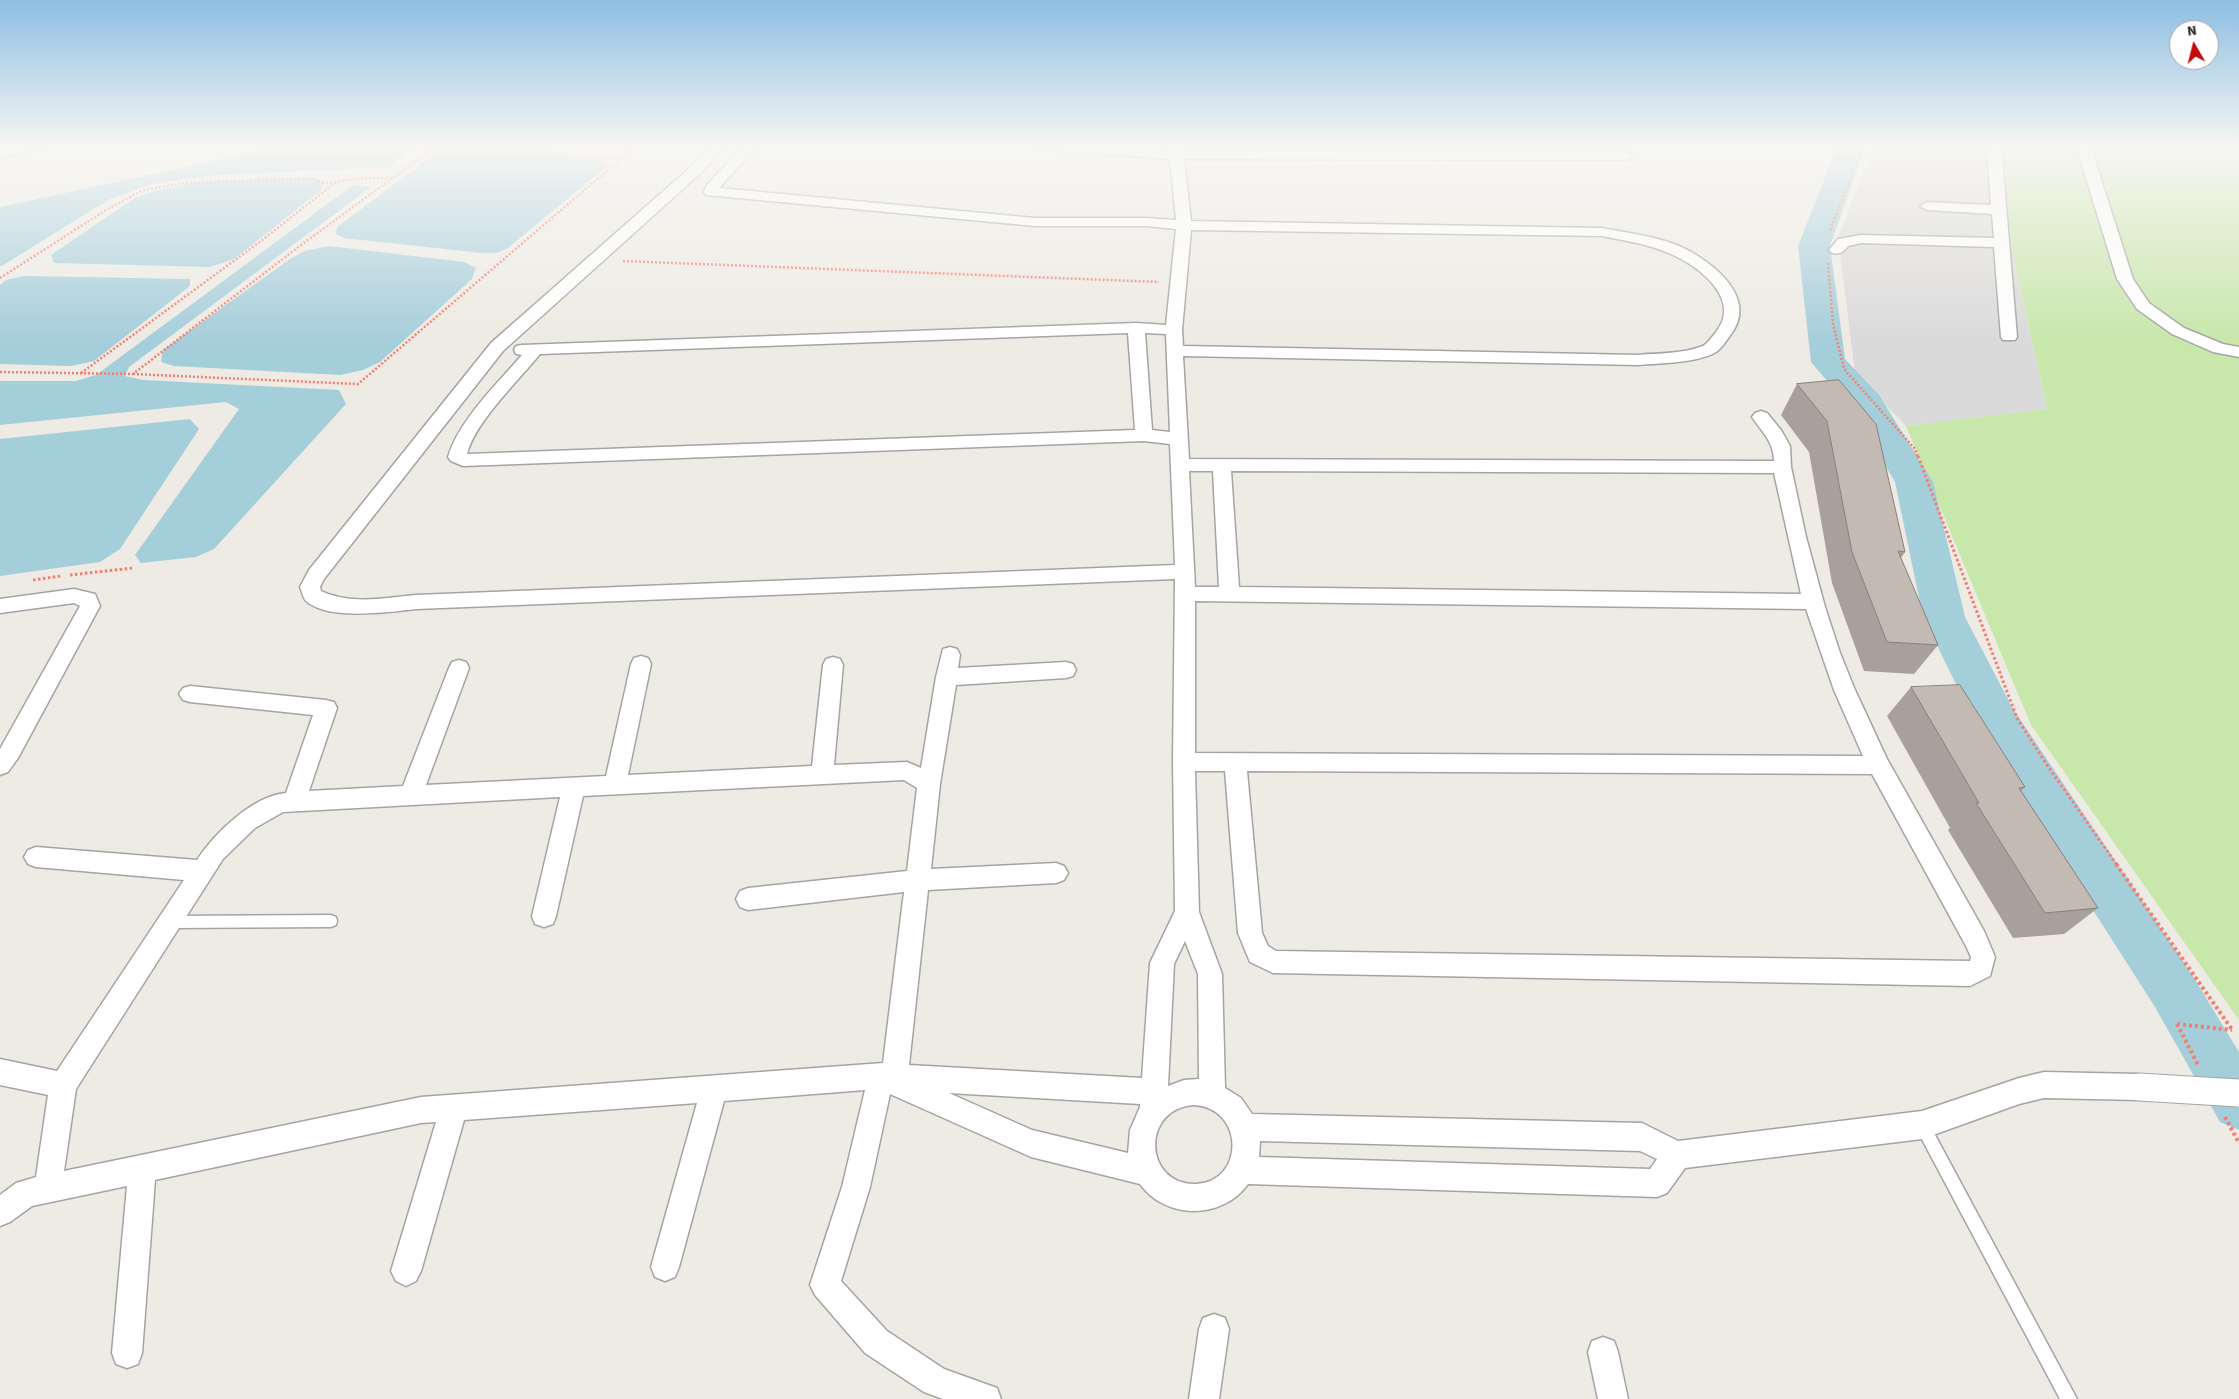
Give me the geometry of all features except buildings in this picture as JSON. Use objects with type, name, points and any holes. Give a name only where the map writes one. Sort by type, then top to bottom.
[{"type":"street","points":[[651,210],[497,347],[316,574],[310,587],[312,596],[326,603],[353,607],[416,602],[1185,572]]},
{"type":"street","points":[[908,210],[1034,222],[1146,222],[1184,225],[1602,232],[1651,241],[1687,256],[1716,277],[1732,300],[1732,324],[1711,348],[1674,357],[1638,360],[1175,351]]},
{"type":"street","points":[[1182,210],[1184,225],[1174,330],[1185,572],[1184,762],[1187,912],[1210,974],[1212,1096]]},
{"type":"street","points":[[1999,210],[2009,337]]},
{"type":"street","points":[[2103,210],[2125,279],[2144,306],[2178,331],[2219,348],[2239,352]]},
{"type":"street","points":[[1833,252],[1843,242],[1861,239],[2001,242]]},
{"type":"street","points":[[497,347],[536,350],[1136,328],[1174,330]]},
{"type":"street","points":[[1136,328],[1144,435]]},
{"type":"street","points":[[536,350],[472,428],[458,448],[457,457],[463,460],[500,459],[1144,435],[1180,438]]},
{"type":"street","points":[[1235,763],[1250,933],[1259,954],[1273,962],[1503,964],[1970,974],[1981,968],[1983,957],[1975,939],[1878,765],[1833,662],[1813,602],[1797,542],[1782,467],[1784,456],[1782,446],[1761,417]]},
{"type":"street","points":[[1180,464],[1782,467]]},
{"type":"street","points":[[1222,465],[1229,594]]},
{"type":"street","points":[[1185,594],[1813,602]]},
{"type":"street","points":[[0,606],[74,596],[88,599],[90,606],[10,752],[0,766]]},
{"type":"street","points":[[950,655],[929,784],[917,880],[887,1076],[856,1187],[825,1285],[876,1342],[935,1381],[986,1399]]},
{"type":"street","points":[[615,785],[641,664]]},
{"type":"street","points":[[822,775],[833,665]]},
{"type":"street","points":[[411,795],[459,668]]},
{"type":"street","points":[[946,677],[1066,670]]},
{"type":"street","points":[[190,694],[326,708],[294,802]]},
{"type":"street","points":[[1184,762],[1878,765]]},
{"type":"street","points":[[48,1189],[63,1085],[215,852],[247,821],[279,803],[907,771],[929,784]]},
{"type":"street","points":[[544,916],[574,787]]},
{"type":"street","points":[[36,857],[202,871]]},
{"type":"street","points":[[748,899],[917,880],[1056,873]]},
{"type":"street","points":[[0,1212],[26,1193],[421,1110],[887,1076],[1153,1101],[1191,1092],[1212,1096],[1231,1108],[1243,1127],[1247,1149],[1242,1170],[1228,1188],[1208,1198],[1186,1198],[1164,1189],[1148,1172],[1141,1150],[1142,1128],[1153,1101],[1162,963],[1187,912]]},
{"type":"street","points":[[0,1072],[63,1085]]},
{"type":"street","points":[[887,1076],[1031,1143],[1148,1172]]},
{"type":"street","points":[[1243,1127],[1642,1137],[1677,1155],[1922,1125],[2044,1085],[2139,1087],[2239,1093]]},
{"type":"street","points":[[665,1267],[714,1088]]},
{"type":"street","points":[[406,1271],[454,1107]]},
{"type":"street","points":[[1242,1170],[1657,1183],[1677,1155]]},
{"type":"street","points":[[127,1353],[142,1169]]},
{"type":"street","points":[[1204,1399],[1214,1329]]},
{"type":"street","points":[[1603,1352],[1613,1399]]},
{"type":"lane","points":[[169,922],[331,921]]},
{"type":"lane","points":[[1922,1125],[2069,1399]]},
{"type":"path","points":[[0,278],[106,210]]},
{"type":"path","points":[[80,373],[300,210]]},
{"type":"path","points":[[132,374],[348,210]]},
{"type":"path","points":[[0,372],[132,374],[358,384],[561,210]]},
{"type":"path","points":[[1828,234],[1837,210]]},
{"type":"path","points":[[1833,252],[1833,324],[1844,370],[1914,449],[2017,718],[2047,765],[2232,1030],[2177,1024]]},
{"type":"path","points":[[595,260],[1178,283]]},
{"type":"shaded area","points":[[1849,210],[2005,210],[2011,245],[2047,409],[1906,426],[1855,373],[1838,237]]},
{"type":"green space","points":[[2005,210],[2239,210],[2239,1020],[2031,725],[1906,426],[2047,409],[2011,245]]},
{"type":"water","points":[[0,210],[91,210],[0,267]]},
{"type":"water","points":[[117,210],[296,210],[234,259],[210,267],[54,263],[51,255]]},
{"type":"water","points":[[319,210],[340,210],[129,367],[125,376],[143,380],[339,390],[346,404],[214,549],[196,557],[141,563],[135,555],[239,409],[226,402],[0,425],[0,381],[76,381],[96,375]]},
{"type":"water","points":[[359,210],[554,210],[508,248],[497,253],[344,238],[336,234],[337,227]]},
{"type":"water","points":[[329,246],[464,262],[476,268],[472,279],[380,362],[363,370],[340,375],[174,366],[161,362],[163,350],[290,259],[305,251]]},
{"type":"water","points":[[24,276],[190,279],[190,286],[94,361],[71,366],[0,364],[0,285],[6,280]]},
{"type":"water","points":[[190,419],[199,429],[120,549],[100,562],[0,576],[0,439]]},
{"type":"waterway","points":[[1827,210],[1814,246],[1828,362],[1866,403],[1914,482],[1944,617],[1997,722],[2173,990],[2239,1103]]}]
